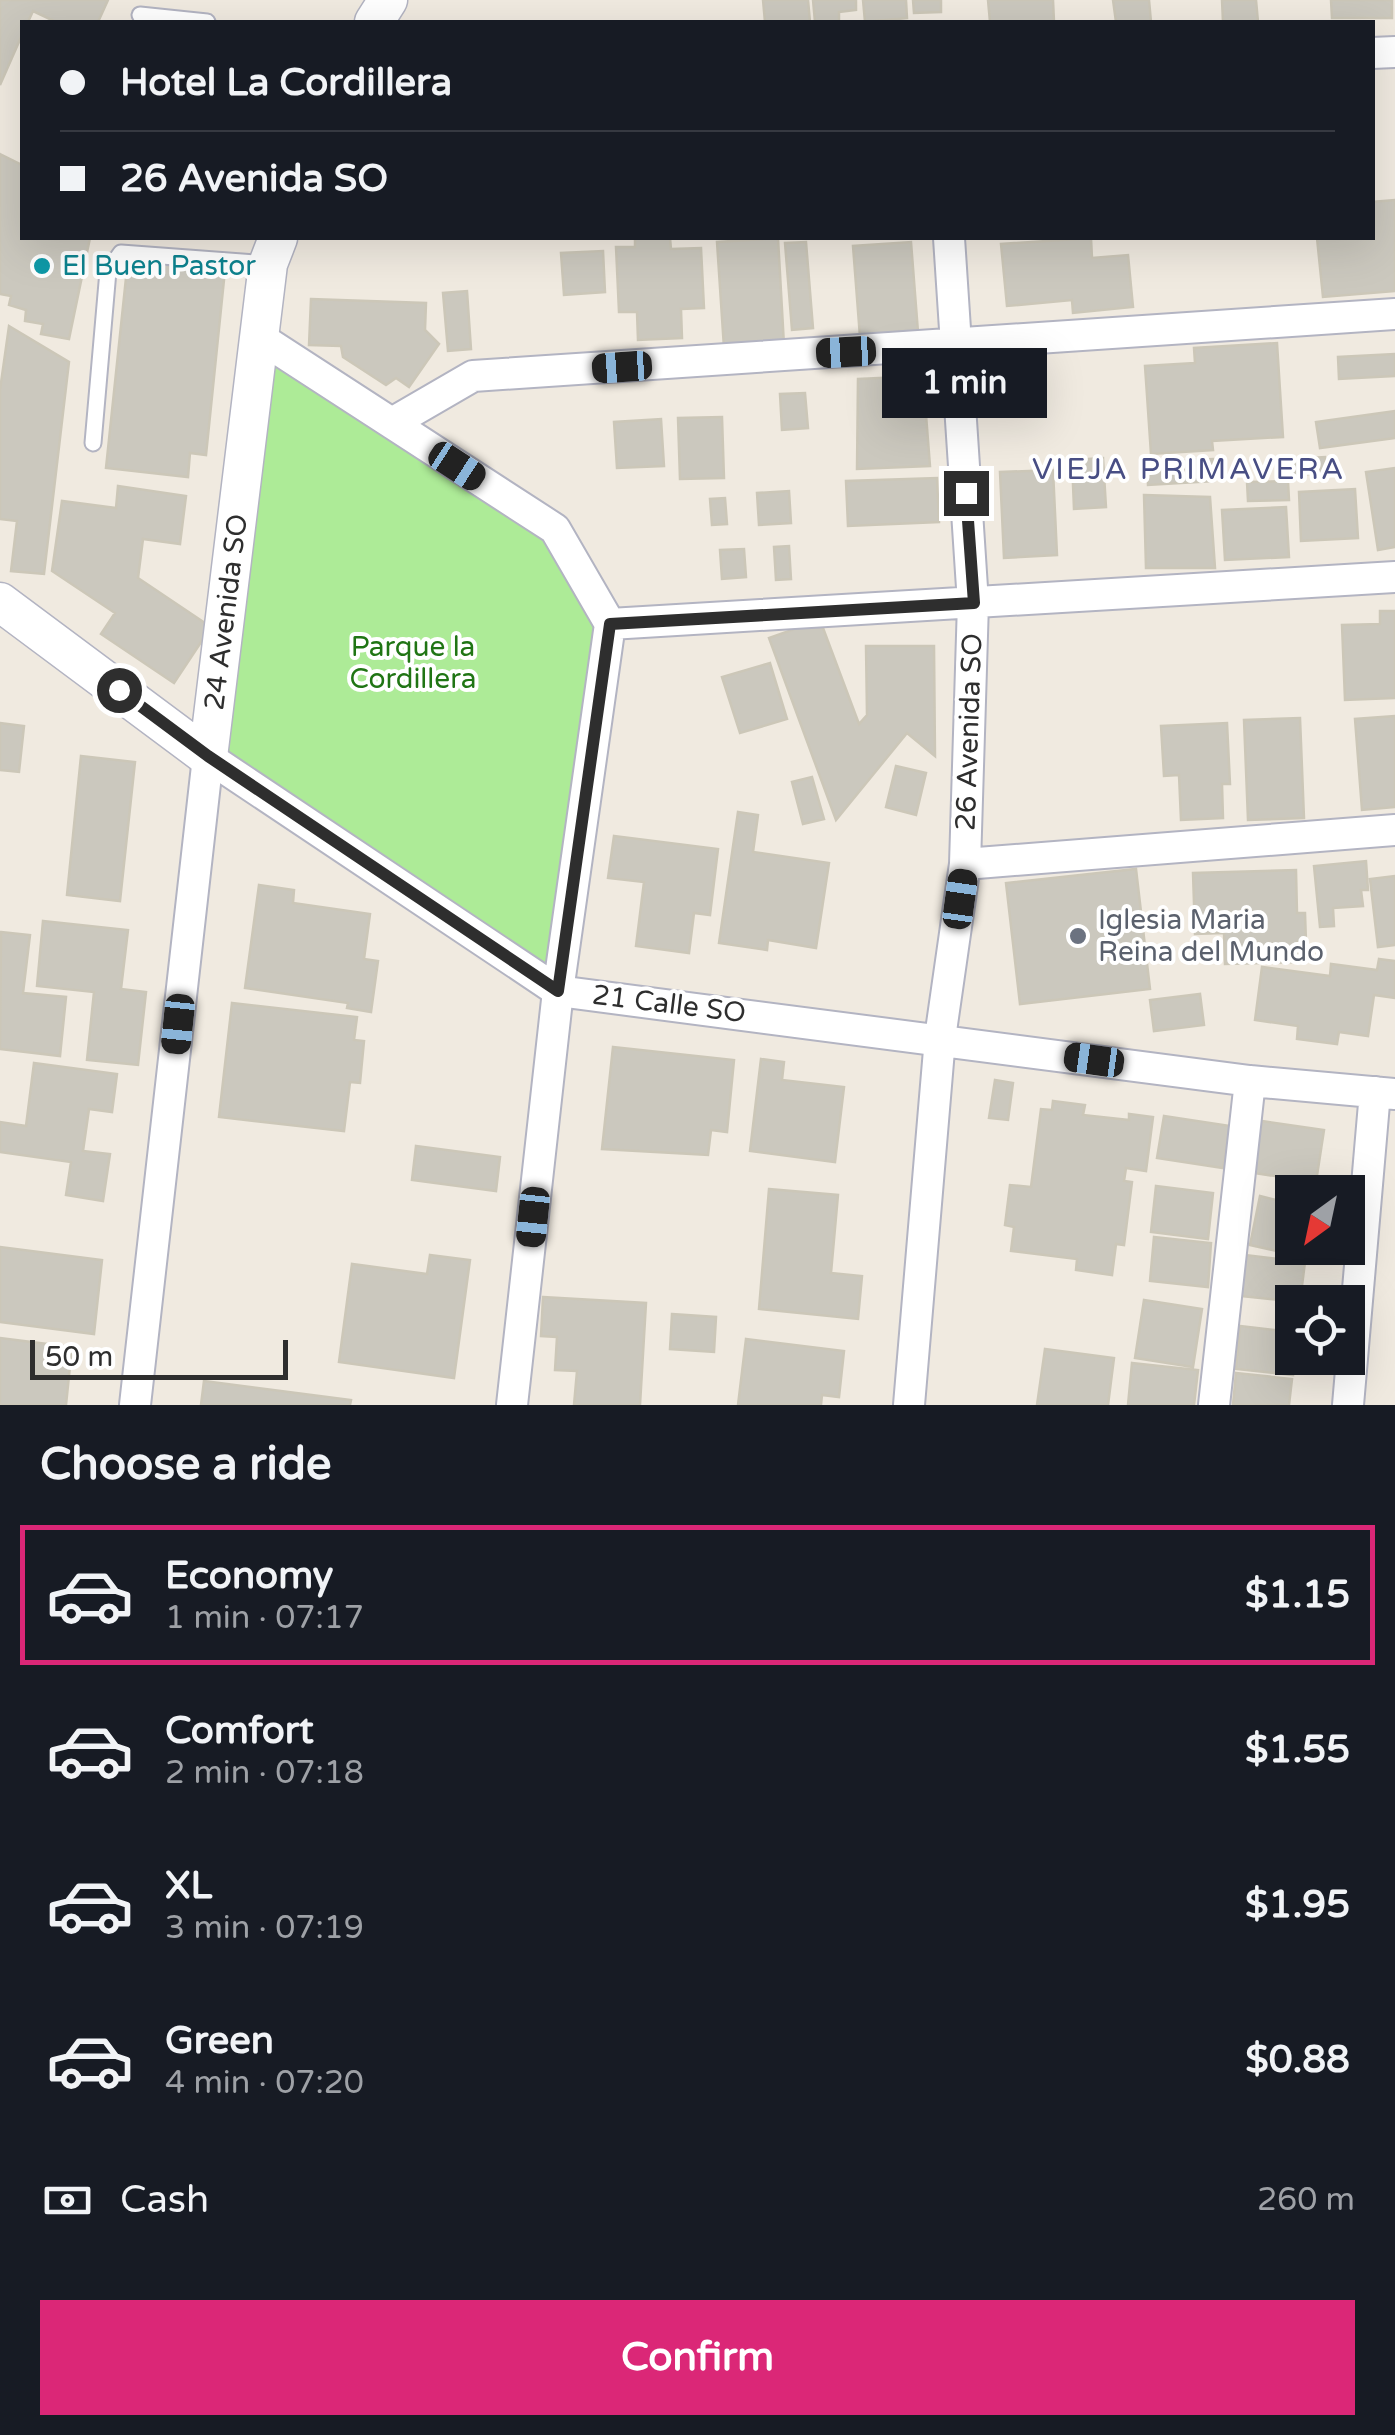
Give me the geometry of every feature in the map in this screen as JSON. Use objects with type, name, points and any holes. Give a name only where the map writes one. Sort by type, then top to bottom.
[{"type":"street","name":"26 Avenida SO","points":[[909,1405],[940,1038],[965,864],[974,603],[948,240]]},
{"type":"street","name":"24 Avenida SO","points":[[136,1405],[208,756],[273,251]]},
{"type":"street","points":[[392,424],[473,376],[1395,314]]},
{"type":"street","points":[[260,337],[555,529],[610,624],[558,991],[512,1405]]},
{"type":"street","points":[[610,624],[1395,577]]},
{"type":"street","name":"21 Calle SO","points":[[0,602],[208,756],[558,991],[1250,1080],[1385,1093]]},
{"type":"street","points":[[965,864],[1395,830]]},
{"type":"street","points":[[1214,1405],[1250,1080]]},
{"type":"street","points":[[1348,1405],[1385,1093]]},
{"type":"lane","points":[[140,15],[187,20]]},
{"type":"lane","points":[[92,443],[108,271],[114,259],[121,254],[273,251]]},
{"type":"green space","name":"Parque la Cordillera","points":[[260,339],[555,529],[610,624],[558,991],[208,757]]},
{"type":"building","points":[[0,0],[108,0],[99,20],[52,20],[33,11],[29,20],[20,20],[20,40],[0,85]]},
{"type":"building","points":[[763,0],[808,0],[810,20],[765,20]]},
{"type":"building","points":[[813,0],[856,0],[856,10],[839,12],[839,20],[815,20]]},
{"type":"building","points":[[863,0],[906,0],[907,18],[865,20]]},
{"type":"building","points":[[913,0],[941,0],[941,12],[914,13]]},
{"type":"building","points":[[988,0],[1053,0],[1054,20],[990,20]]},
{"type":"building","points":[[1113,0],[1149,0],[1151,20],[1116,20]]},
{"type":"building","points":[[1222,0],[1256,0],[1258,20],[1223,20]]},
{"type":"building","points":[[1331,0],[1392,0],[1392,18],[1332,18]]},
{"type":"building","name":"El Buen Pastor","points":[[0,154],[20,164],[20,240],[90,240],[69,339],[41,334],[43,324],[25,321],[26,310],[9,305],[11,296],[0,294]]},
{"type":"building","points":[[1395,200],[1395,291],[1323,297],[1317,240],[1375,240],[1375,202]]},
{"type":"building","points":[[635,240],[670,240],[671,249],[701,248],[704,308],[681,309],[682,338],[638,340],[637,312],[619,312],[616,247],[635,247]]},
{"type":"building","points":[[778,240],[784,345],[724,348],[717,242]]},
{"type":"building","points":[[1091,240],[1092,258],[1128,255],[1133,307],[1073,313],[1072,300],[1007,306],[1001,244]]},
{"type":"building","points":[[806,242],[813,328],[792,330],[785,243]]},
{"type":"building","points":[[911,242],[918,332],[860,337],[853,246]]},
{"type":"building","points":[[603,251],[605,292],[564,295],[561,253]]},
{"type":"building","points":[[128,259],[225,270],[206,455],[190,453],[188,477],[106,468]]},
{"type":"building","points":[[467,291],[471,349],[448,351],[443,293]]},
{"type":"building","points":[[311,299],[426,303],[425,330],[439,344],[409,387],[396,378],[386,385],[343,357],[341,346],[309,345]]},
{"type":"building","points":[[9,326],[69,362],[44,574],[11,571],[17,521],[0,519],[0,390]]},
{"type":"building","points":[[1277,343],[1283,437],[1212,441],[1213,450],[1151,454],[1145,366],[1195,363],[1194,348]]},
{"type":"building","points":[[1395,354],[1395,376],[1339,379],[1338,357]]},
{"type":"building","points":[[923,376],[930,466],[857,469],[858,379]]},
{"type":"building","points":[[805,393],[808,428],[782,430],[780,394]]},
{"type":"building","points":[[1395,411],[1395,438],[1320,448],[1316,422]]},
{"type":"building","points":[[722,417],[724,478],[680,479],[678,418]]},
{"type":"building","points":[[661,419],[664,466],[617,468],[614,422]]},
{"type":"building","points":[[1325,457],[1326,473],[1292,475],[1292,459]]},
{"type":"building","points":[[1103,458],[1106,507],[1074,509],[1072,460]]},
{"type":"building","points":[[1213,459],[1214,481],[1148,485],[1147,462]]},
{"type":"building","points":[[1395,468],[1395,547],[1378,550],[1366,472]]},
{"type":"building","points":[[1053,470],[1057,555],[1004,558],[1000,472]]},
{"type":"building","points":[[937,478],[939,522],[848,526],[846,481]]},
{"type":"building","points":[[1288,481],[1289,500],[1248,501],[1247,482]]},
{"type":"building","points":[[118,486],[186,496],[180,544],[143,539],[138,578],[211,627],[174,683],[101,634],[115,613],[52,571],[62,501],[116,508]]},
{"type":"building","points":[[1355,489],[1358,538],[1301,541],[1299,492]]},
{"type":"building","points":[[789,491],[791,523],[759,525],[757,493]]},
{"type":"building","points":[[1144,495],[1210,497],[1215,568],[1146,568]]},
{"type":"building","points":[[725,498],[727,524],[712,525],[710,499]]},
{"type":"building","points":[[1286,507],[1289,557],[1225,560],[1222,510]]},
{"type":"building","points":[[789,546],[791,579],[776,580],[774,547]]},
{"type":"building","points":[[744,549],[746,577],[722,579],[720,550]]},
{"type":"building","points":[[1380,611],[1395,611],[1395,698],[1345,700],[1342,625],[1380,624]]},
{"type":"building","points":[[820,620],[859,724],[867,715],[866,646],[934,646],[935,756],[907,733],[836,820],[769,638]]},
{"type":"building","points":[[770,663],[787,719],[740,733],[722,677]]},
{"type":"building","points":[[1395,716],[1395,807],[1362,810],[1355,719]]},
{"type":"building","points":[[1300,718],[1304,818],[1248,820],[1244,720]]},
{"type":"building","points":[[0,723],[24,726],[19,772],[0,770]]},
{"type":"building","points":[[1227,723],[1230,784],[1222,784],[1223,818],[1181,820],[1179,775],[1164,776],[1161,726]]},
{"type":"building","points":[[81,756],[135,762],[120,901],[67,895]]},
{"type":"building","points":[[896,766],[926,773],[916,815],[886,807]]},
{"type":"building","points":[[812,777],[824,819],[803,824],[792,782]]},
{"type":"building","points":[[738,812],[758,815],[753,852],[829,863],[816,948],[768,940],[767,950],[719,943]]},
{"type":"building","points":[[614,836],[718,849],[710,915],[694,913],[689,953],[636,946],[644,882],[608,878]]},
{"type":"building","points":[[1366,861],[1368,890],[1361,890],[1363,906],[1333,908],[1334,926],[1320,927],[1314,866]]},
{"type":"building","name":"Iglesia Maria Reina del Mundo","points":[[1136,869],[1150,989],[1020,1004],[1006,883]]},
{"type":"building","points":[[1296,870],[1297,913],[1305,913],[1306,942],[1297,942],[1298,962],[1225,964],[1224,933],[1195,934],[1193,873]]},
{"type":"building","points":[[1395,876],[1395,945],[1378,947],[1370,879]]},
{"type":"building","points":[[259,885],[294,890],[293,903],[370,914],[364,959],[378,961],[371,1012],[347,1008],[348,1003],[245,988]]},
{"type":"building","points":[[43,921],[128,930],[121,989],[146,992],[138,1065],[87,1060],[94,992],[37,986]]},
{"type":"building","points":[[1,932],[30,935],[23,993],[66,997],[60,1056],[0,1049]]},
{"type":"building","points":[[1379,959],[1395,961],[1395,998],[1374,995],[1368,1036],[1339,1032],[1337,1044],[1297,1039],[1298,1026],[1255,1020],[1262,967],[1330,976],[1331,964],[1377,970]]},
{"type":"building","points":[[1200,994],[1204,1025],[1154,1031],[1150,1000]]},
{"type":"building","points":[[232,1003],[357,1017],[354,1040],[364,1041],[360,1083],[350,1082],[344,1131],[219,1117]]},
{"type":"building","points":[[613,1047],[734,1060],[727,1132],[711,1130],[708,1155],[602,1149]]},
{"type":"building","points":[[761,1059],[784,1062],[782,1080],[844,1087],[835,1162],[750,1151]]},
{"type":"building","points":[[34,1063],[117,1074],[112,1112],[89,1109],[83,1151],[110,1154],[103,1201],[66,1195],[71,1162],[0,1152],[0,1122],[26,1126]]},
{"type":"building","points":[[995,1080],[1013,1083],[1008,1120],[989,1118]]},
{"type":"building","points":[[1053,1101],[1085,1105],[1083,1115],[1129,1120],[1129,1114],[1153,1117],[1146,1171],[1126,1168],[1124,1181],[1132,1182],[1124,1245],[1116,1244],[1112,1275],[1076,1270],[1077,1259],[1011,1251],[1014,1227],[1005,1225],[1010,1185],[1031,1187],[1041,1109],[1052,1110]]},
{"type":"building","points":[[1164,1116],[1230,1126],[1223,1168],[1157,1158]]},
{"type":"building","points":[[1262,1121],[1324,1130],[1317,1175],[1254,1173]]},
{"type":"building","points":[[416,1146],[500,1157],[496,1191],[412,1180]]},
{"type":"building","points":[[1156,1186],[1213,1193],[1208,1239],[1151,1232]]},
{"type":"building","points":[[769,1189],[838,1195],[831,1273],[862,1276],[858,1319],[759,1309]]},
{"type":"building","points":[[1260,1196],[1275,1200],[1275,1251],[1250,1245]]},
{"type":"building","points":[[1154,1237],[1211,1243],[1208,1287],[1150,1281]]},
{"type":"building","points":[[0,1247],[102,1260],[94,1334],[0,1322]]},
{"type":"building","points":[[430,1255],[470,1260],[454,1378],[339,1362],[352,1264],[427,1274]]},
{"type":"building","points":[[1245,1255],[1275,1258],[1275,1265],[1305,1265],[1302,1285],[1275,1285],[1275,1300],[1240,1296]]},
{"type":"building","points":[[543,1297],[646,1303],[640,1405],[574,1405],[577,1371],[555,1370],[557,1337],[541,1336]]},
{"type":"building","points":[[1144,1300],[1202,1309],[1193,1367],[1135,1358]]},
{"type":"building","points":[[672,1314],[716,1317],[714,1352],[670,1349]]},
{"type":"building","points":[[1240,1326],[1275,1330],[1275,1373],[1236,1369]]},
{"type":"building","points":[[0,1338],[72,1347],[66,1405],[0,1405]]},
{"type":"building","points":[[746,1339],[844,1351],[839,1397],[822,1395],[821,1405],[738,1405]]},
{"type":"building","points":[[1045,1349],[1114,1358],[1108,1405],[1037,1405]]},
{"type":"building","points":[[1132,1363],[1198,1370],[1194,1405],[1128,1405]]},
{"type":"building","points":[[1236,1373],[1292,1379],[1289,1405],[1233,1405]]},
{"type":"building","points":[[204,1381],[351,1400],[350,1405],[201,1405]]},
{"type":"place","name":"El Buen Pastor","points":[[42,266]]},
{"type":"place","name":"Iglesia Maria Reina del Mundo","points":[[1078,936]]},
{"type":"district","name":"VIEJA PRIMAVERA","points":[[1189,469]]},
{"type":"route","points":[[119,690],[208,756],[558,991],[610,624],[974,603],[966,493]]}]
